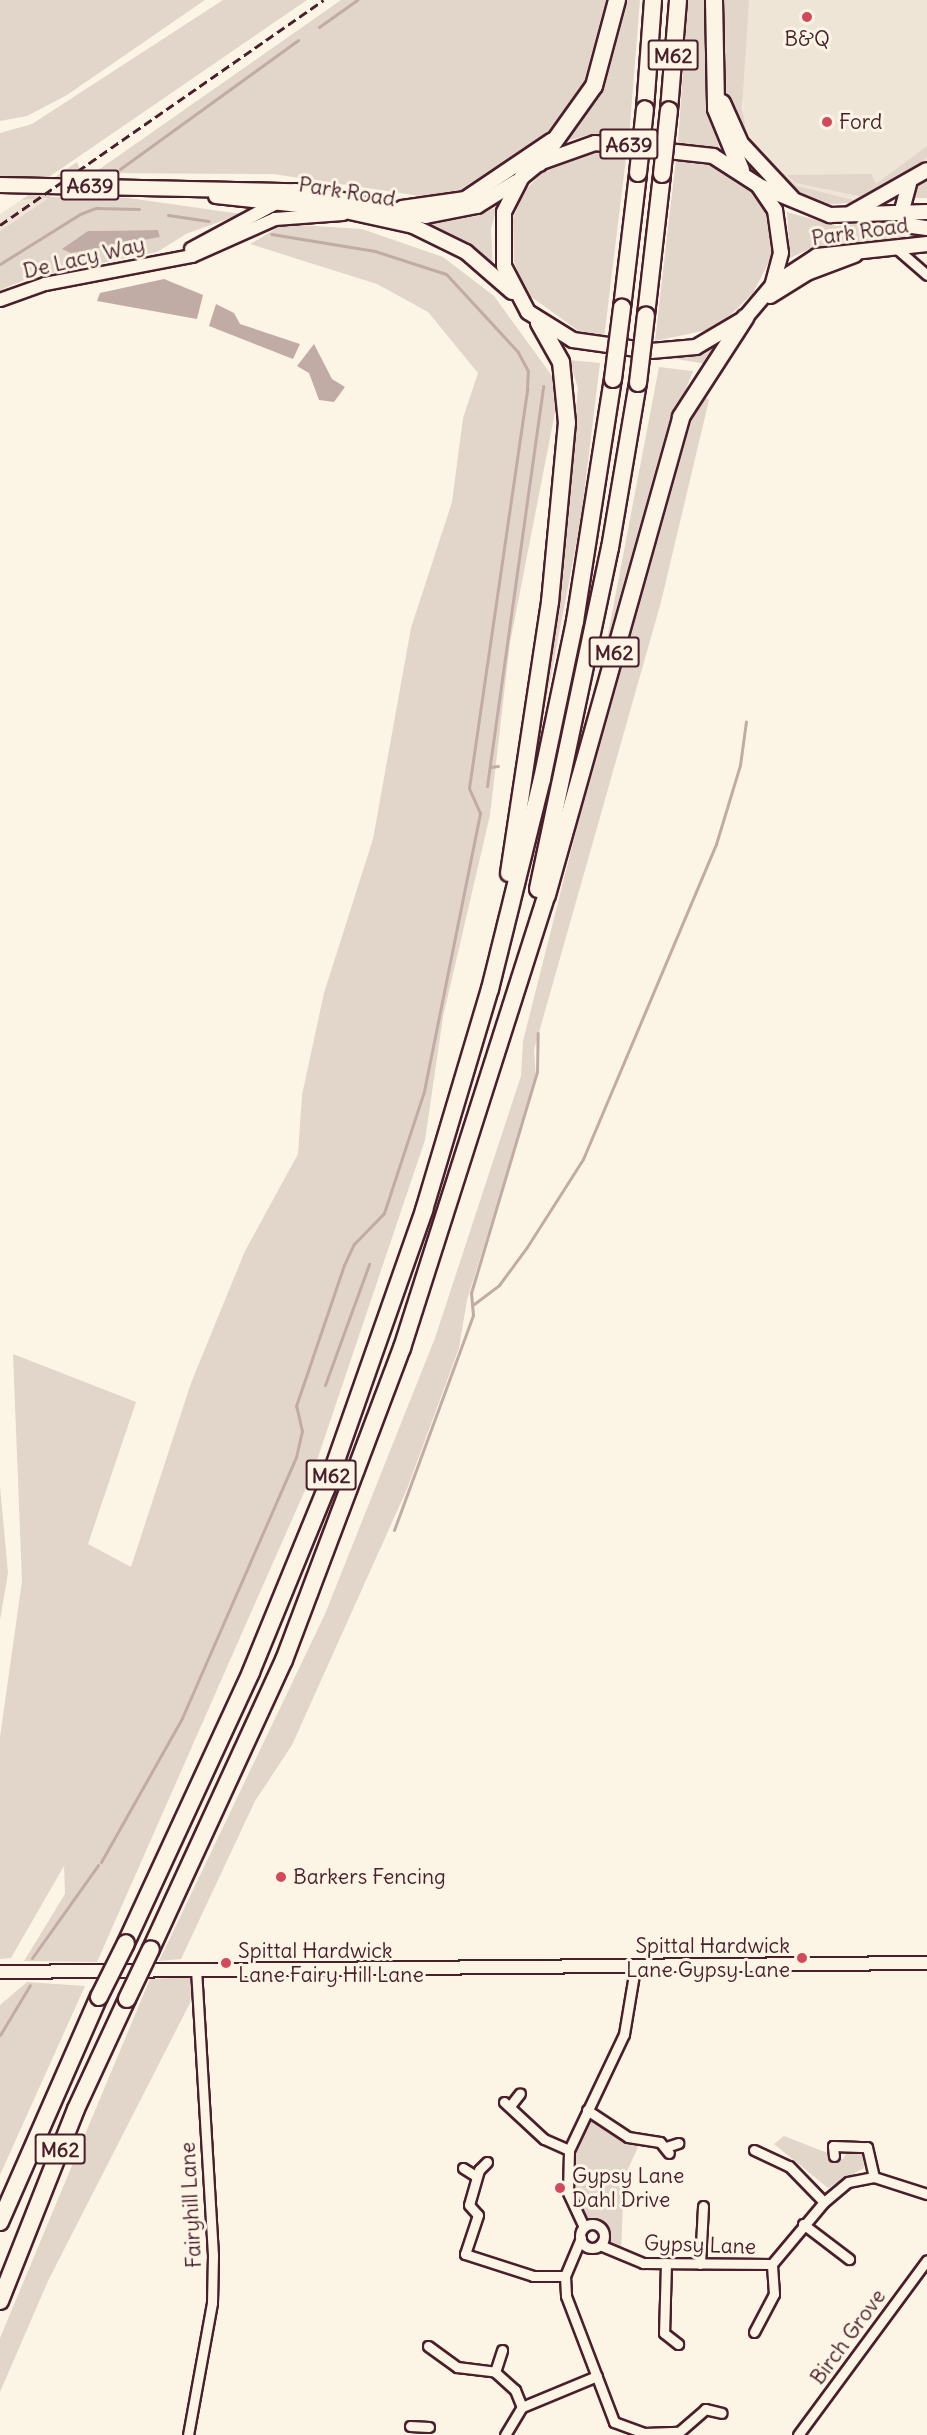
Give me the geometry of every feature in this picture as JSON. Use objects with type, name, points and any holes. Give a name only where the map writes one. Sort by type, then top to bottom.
[{"type":"highway","points":[[539,163],[566,130],[597,76],[617,0]]},
{"type":"highway","name":"M62","points":[[0,2222],[99,1997],[250,1672],[326,1489],[424,1210],[490,989],[575,621],[622,308],[645,109],[653,0]]},
{"type":"highway","name":"M62","points":[[513,1001],[608,560],[638,383],[669,110],[678,0]]},
{"type":"highway","points":[[714,0],[720,127],[741,170]]},
{"type":"highway","points":[[716,79],[739,141]]},
{"type":"highway","name":"M62","points":[[0,2301],[76,2109],[284,1660],[342,1512],[441,1236],[513,1001],[681,417],[745,318]]},
{"type":"highway","points":[[490,989],[548,613],[567,423],[566,379],[539,323]]},
{"type":"main road","points":[[387,212],[465,198],[566,130]]},
{"type":"main road","points":[[739,141],[802,207]]},
{"type":"main road","name":"A639","points":[[618,143],[713,156],[741,170],[758,184],[776,210],[782,235],[772,286],[745,318],[709,342],[668,351],[592,345],[539,323],[519,300],[504,266],[500,230],[522,177],[539,163],[570,148],[618,143]]},
{"type":"main road","points":[[848,214],[909,184],[927,170]]},
{"type":"main road","name":"Park Road","points":[[0,185],[295,191],[387,212],[426,216],[454,213],[489,201],[522,177]]},
{"type":"main road","name":"Park Road","points":[[758,184],[802,207],[848,214],[927,212]]},
{"type":"main road","points":[[909,184],[901,213],[912,226],[927,228]]},
{"type":"main road","name":"Park Road","points":[[180,189],[362,213],[387,212],[466,252],[519,300]]},
{"type":"main road","name":"Park Road","points":[[772,286],[817,256],[927,244]]},
{"type":"main road","points":[[759,303],[807,273],[866,251]]},
{"type":"street","name":"De Lacy Way","points":[[177,257],[278,203],[295,191]]},
{"type":"street","name":"De Lacy Way","points":[[0,300],[45,284],[177,257],[192,256],[275,219],[362,213]]},
{"type":"street","points":[[896,248],[927,275]]},
{"type":"street","points":[[0,1972],[635,1968],[927,1963]]},
{"type":"street","points":[[635,1968],[627,2025],[569,2150],[568,2193],[584,2227],[583,2242],[565,2276],[572,2315],[614,2422],[644,2434],[679,2432],[705,2409],[722,2413]]},
{"type":"street","name":"Fairyhill Lane","points":[[188,2435],[212,2303],[213,2255],[196,1972]]},
{"type":"street","points":[[520,2093],[507,2104],[544,2139],[569,2150]]},
{"type":"street","points":[[586,2110],[628,2137],[654,2139],[667,2150],[678,2143]]},
{"type":"street","points":[[834,2156],[833,2146],[871,2149],[874,2176],[927,2194]]},
{"type":"street","points":[[754,2150],[789,2166],[824,2202]]},
{"type":"street","points":[[488,2162],[476,2176],[469,2205],[477,2215],[465,2254],[533,2276],[565,2276]]},
{"type":"street","points":[[463,2168],[476,2176]]},
{"type":"street","name":"Gypsy Lane","points":[[584,2227],[599,2226],[602,2241],[614,2250],[644,2263],[772,2264],[803,2224],[824,2202],[848,2182],[874,2176]]},
{"type":"street","points":[[700,2264],[704,2206]]},
{"type":"street","points":[[803,2224],[849,2259]]},
{"type":"street","points":[[583,2242],[602,2241]]},
{"type":"street","name":"Birch Grove","points":[[798,2435],[927,2260]]},
{"type":"street","points":[[666,2263],[667,2339]]},
{"type":"street","points":[[754,2332],[774,2294],[772,2264]]},
{"type":"street","points":[[667,2339],[678,2344]]},
{"type":"street","points":[[658,2346],[667,2339]]},
{"type":"street","points":[[428,2346],[458,2367],[495,2372],[515,2390],[522,2407]]},
{"type":"street","points":[[495,2372],[502,2350]]},
{"type":"street","points":[[505,2435],[522,2407],[597,2376]]},
{"type":"street","points":[[414,2430],[429,2427]]},
{"type":"shaded area","points":[[0,0],[205,0],[67,95],[27,116],[0,121]]},
{"type":"shaded area","points":[[223,0],[307,0],[46,179],[0,179],[0,133],[32,124]]},
{"type":"shaded area","points":[[341,0],[608,0],[594,58],[576,102],[557,128],[493,180],[453,193],[420,196],[273,174],[94,173]]},
{"type":"shaded area","points":[[620,0],[640,0],[629,137],[588,135],[560,143],[579,119]]},
{"type":"shaded area","points":[[688,0],[706,0],[707,107],[720,150],[678,143]]},
{"type":"shaded area","points":[[720,0],[749,0],[742,108],[748,141],[797,186],[861,202],[824,205],[797,195],[745,147],[725,97]]},
{"type":"shaded area","points":[[742,0],[927,0],[927,162],[870,200],[834,203],[801,194],[743,139]]},
{"type":"shaded area","points":[[927,146],[927,157],[911,172],[864,197],[796,183],[787,175],[871,174],[876,184]]},
{"type":"shaded area","points":[[627,150],[604,338],[583,334],[527,294],[514,262],[513,218],[525,190],[549,166],[579,152]]},
{"type":"shaded area","points":[[676,159],[717,164],[749,183],[769,216],[773,254],[753,293],[717,328],[655,341]]},
{"type":"shaded area","points":[[77,162],[82,175],[50,197],[129,198],[241,214],[186,234],[157,252],[32,277],[0,290],[0,231],[48,198],[21,200]],"holes":[[[158,230],[160,237],[74,250],[88,231]]]},
{"type":"shaded area","points":[[927,174],[927,198],[911,198],[916,186]]},
{"type":"shaded area","points":[[49,197],[0,231],[0,214],[21,200]]},
{"type":"shaded area","points":[[497,207],[491,229],[493,267],[464,243],[425,225],[477,216]]},
{"type":"shaded area","points":[[787,212],[837,226],[896,219],[906,237],[814,247],[790,258]]},
{"type":"shaded area","points":[[284,224],[362,229],[443,257],[494,296],[560,387],[510,643],[490,815],[443,1017],[425,1140],[313,1472],[97,1962],[24,1961],[65,1894],[64,1866],[11,1958],[0,1959],[0,1737],[22,1581],[13,1354],[136,1402],[88,1544],[131,1567],[191,1383],[245,1251],[298,1154],[302,1095],[324,993],[373,839],[411,628],[452,502],[463,418],[478,373],[428,312],[377,284],[250,244]]},
{"type":"shaded area","points":[[158,230],[160,237],[71,253],[62,249],[88,231]]},
{"type":"shaded area","points":[[164,279],[203,295],[197,319],[97,301],[100,293]]},
{"type":"shaded area","points":[[216,304],[234,313],[240,324],[300,344],[293,359],[209,326]]},
{"type":"shaded area","points":[[314,344],[332,379],[345,387],[334,402],[319,400],[309,373],[297,366]]},
{"type":"shaded area","points":[[719,344],[707,364],[664,357],[681,356]]},
{"type":"shaded area","points":[[569,360],[600,363],[581,519],[534,764],[564,548],[578,388]]},
{"type":"shaded area","points":[[659,367],[693,371],[663,448],[597,692]]},
{"type":"shaded area","points":[[702,395],[709,400],[661,602],[534,1050],[536,1079],[467,1300],[459,1348],[407,1489],[292,1745],[255,1801],[181,1959],[159,1961],[325,1614],[435,1338],[521,1076],[523,1041],[601,732],[683,442]]},
{"type":"shaded area","points":[[0,1486],[8,1573],[0,1620]]},
{"type":"shaded area","points":[[192,1977],[190,2003],[48,2281],[0,2392],[0,2338],[150,1979]]},
{"type":"shaded area","points":[[27,1982],[85,1986],[0,2175],[0,2005]]},
{"type":"shaded area","points":[[585,2113],[638,2147],[624,2178],[621,2254],[602,2242],[601,2227],[587,2225],[571,2203],[568,2163]]},
{"type":"shaded area","points":[[784,2136],[843,2159],[847,2152],[863,2155],[864,2168],[828,2188],[774,2144]]},
{"type":"waterway","points":[[319,27],[357,0]]},
{"type":"waterway","points":[[120,169],[298,40]]},
{"type":"waterway","points":[[0,264],[80,214],[96,208],[139,209]]},
{"type":"waterway","points":[[168,215],[209,221]]},
{"type":"waterway","points":[[101,1862],[182,1718],[296,1457],[302,1431],[296,1406],[344,1265],[354,1244],[384,1213],[424,1091],[480,813],[469,788],[527,388],[528,371],[518,352],[446,274],[375,251],[271,234]]},
{"type":"waterway","points":[[487,786],[543,386]]},
{"type":"waterway","points":[[474,1304],[499,1285],[527,1247],[583,1159],[716,844],[740,765],[746,721]]},
{"type":"waterway","points":[[490,767],[498,766]]},
{"type":"waterway","points":[[394,1530],[473,1315],[471,1293],[537,1072],[538,1033]]},
{"type":"waterway","points":[[325,1385],[369,1264]]},
{"type":"waterway","points":[[32,1958],[98,1865]]},
{"type":"waterway","points":[[0,2035],[30,1985]]},
{"type":"railway","points":[[0,225],[324,0]]},
{"type":"place","name":"B&Q","points":[[807,17]]},
{"type":"place","name":"Ford","points":[[827,122]]},
{"type":"place","name":"Barkers Fencing","points":[[281,1877]]},
{"type":"place","name":"Spittal Hardwick Lane Gypsy Lane","points":[[802,1958]]},
{"type":"place","name":"Spittal Hardwick Lane Fairy Hill Lane","points":[[226,1963]]},
{"type":"place","name":"Gypsy Lane Dahl Drive","points":[[560,2188]]}]
